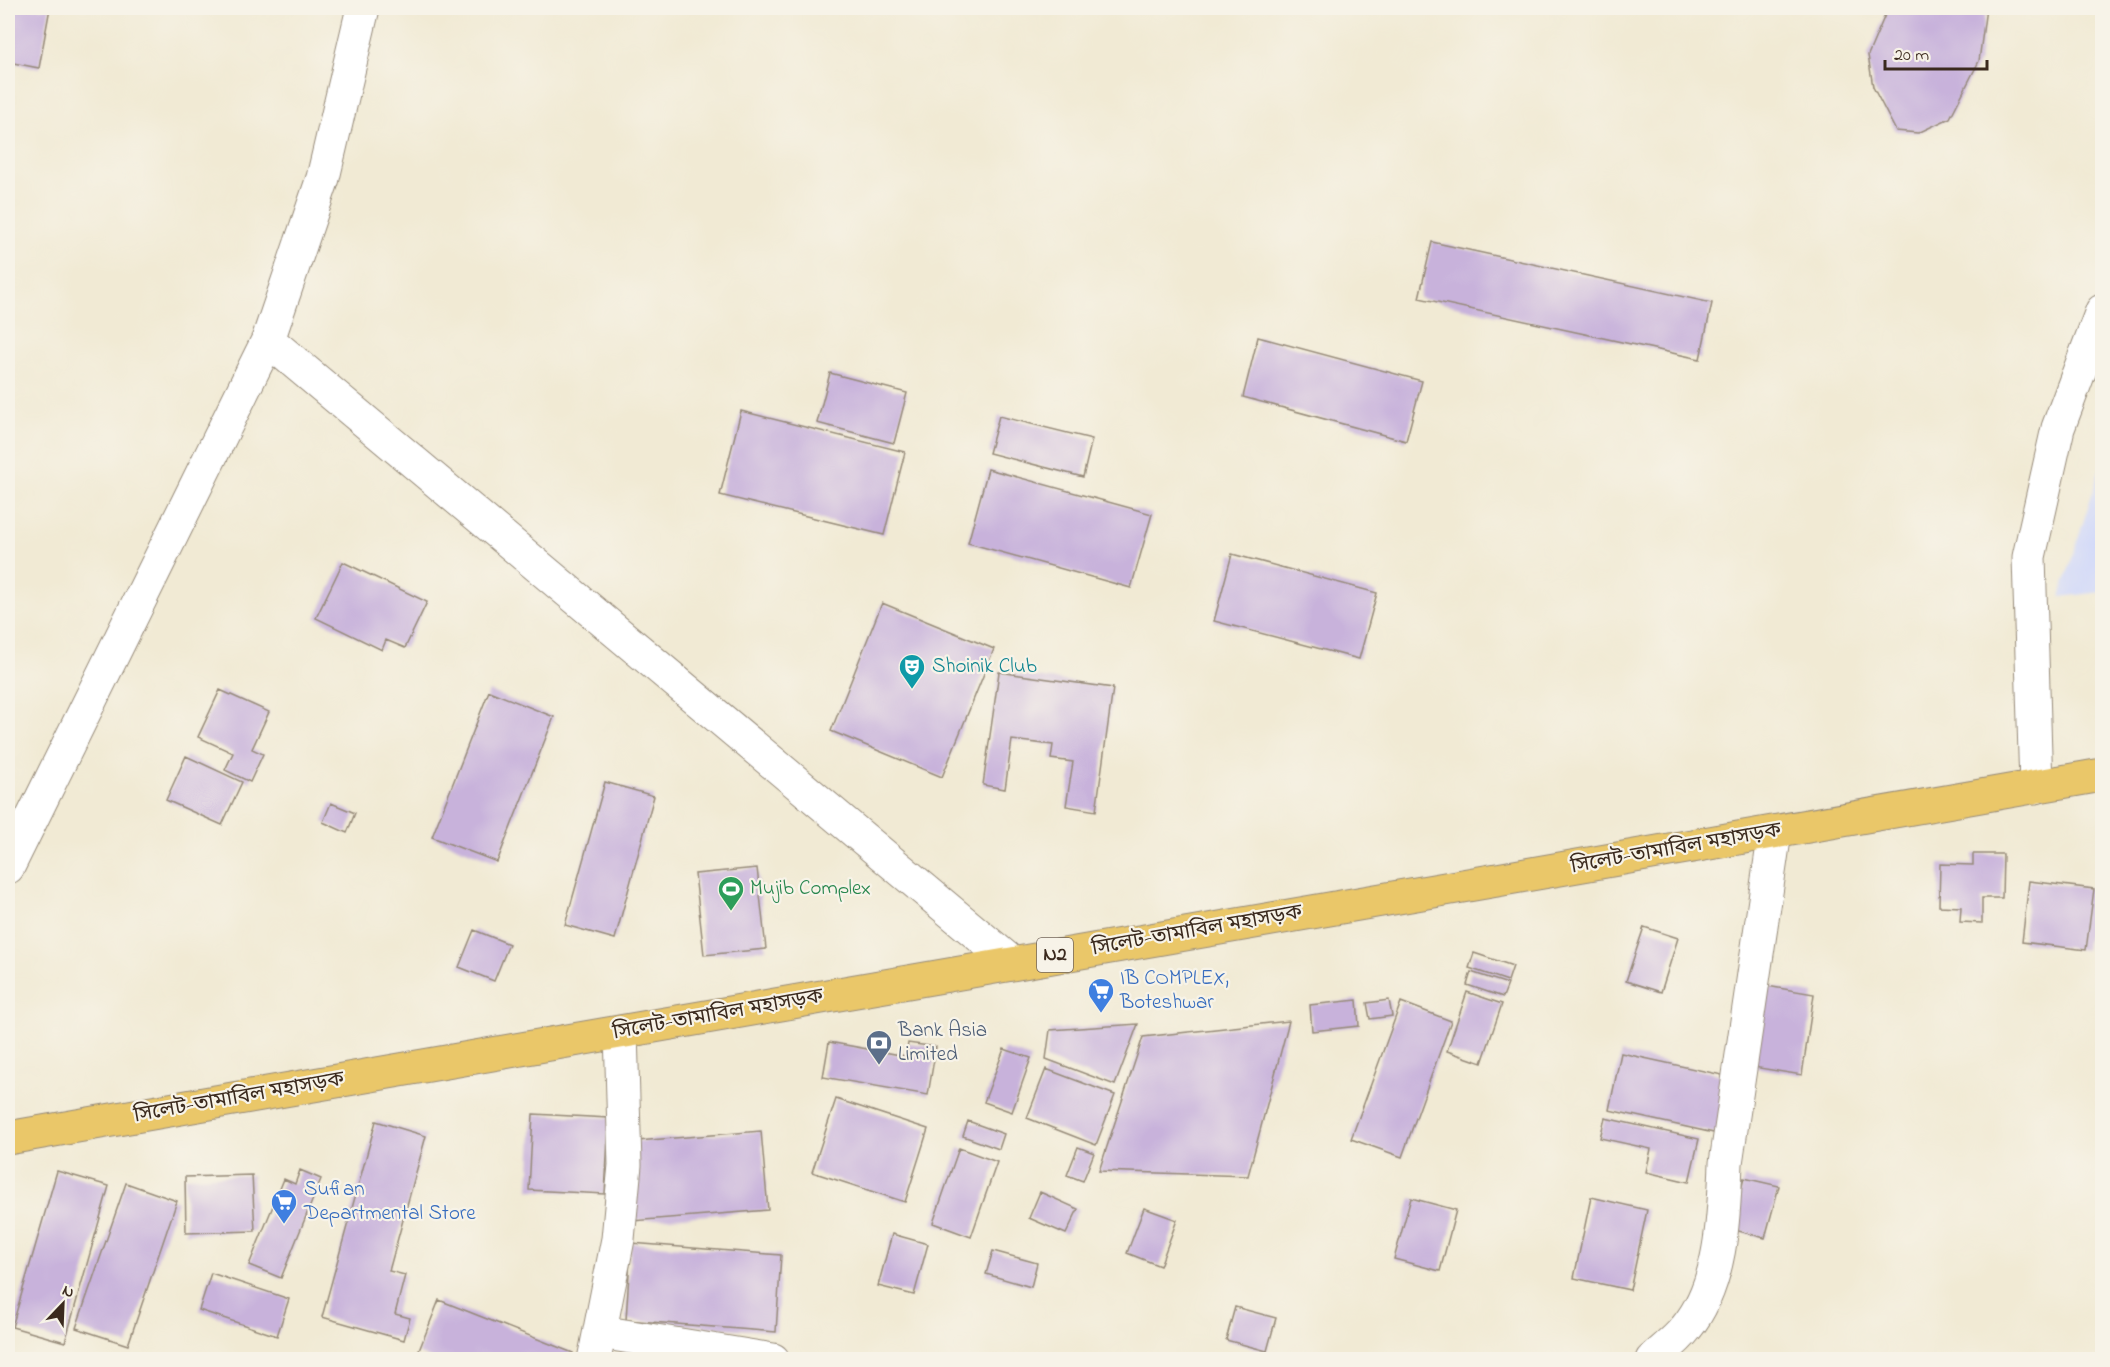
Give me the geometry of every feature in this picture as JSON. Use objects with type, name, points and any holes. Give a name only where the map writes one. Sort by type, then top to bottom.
[{"type":"highway","name":"সিলেট-তামাবিল মহাসড়ক","points":[[8,1138],[2103,775]]},
{"type":"street","points":[[8,867],[268,340],[323,178],[363,8]]},
{"type":"street","points":[[2036,787],[2029,557],[2058,428],[2103,311]]},
{"type":"street","points":[[268,340],[1012,963]]},
{"type":"street","points":[[1652,1359],[1687,1328],[1715,1271],[1724,1209],[1726,1163],[1775,832]]},
{"type":"street","points":[[621,1032],[625,1165],[618,1239],[597,1346],[774,1359]]},
{"type":"shaded area","points":[[2102,462],[2102,592],[2060,597]]},
{"type":"building","points":[[8,8],[50,8],[39,68],[8,62]]},
{"type":"building","points":[[1888,8],[1986,8],[1979,61],[1950,118],[1918,133],[1896,131],[1873,87],[1868,55]]},
{"type":"building","points":[[1432,242],[1712,303],[1700,359],[1419,298]]},
{"type":"building","points":[[1258,337],[1422,381],[1406,441],[1243,397]]},
{"type":"building","points":[[830,373],[907,393],[894,443],[817,423]]},
{"type":"building","points":[[741,411],[905,452],[884,535],[720,495]]},
{"type":"building","points":[[999,416],[1092,439],[1083,477],[989,453]]},
{"type":"building","points":[[988,469],[1152,514],[1131,588],[968,543]]},
{"type":"building","points":[[1232,554],[1377,593],[1359,659],[1214,621]]},
{"type":"building","points":[[343,562],[427,602],[405,648],[386,640],[382,650],[316,618]]},
{"type":"building","name":"Shoinik Club","points":[[882,603],[994,649],[942,777],[831,731]]},
{"type":"building","points":[[999,672],[1113,688],[1096,811],[1066,806],[1073,762],[1051,759],[1053,745],[1012,740],[1005,789],[983,785]]},
{"type":"building","points":[[220,690],[269,712],[252,749],[263,754],[250,782],[225,770],[233,753],[198,737]]},
{"type":"building","points":[[489,691],[554,717],[497,862],[432,837]]},
{"type":"building","points":[[186,756],[242,782],[222,825],[166,800]]},
{"type":"building","points":[[605,782],[654,796],[615,939],[565,925]]},
{"type":"building","points":[[331,803],[355,813],[347,833],[323,822]]},
{"type":"building","points":[[1973,854],[2003,854],[2002,898],[1982,898],[1982,923],[1960,922],[1961,907],[1939,906],[1940,864],[1973,865]]},
{"type":"building","name":"Mujib Complex","points":[[757,868],[766,949],[704,955],[695,874]]},
{"type":"building","points":[[2029,881],[2094,889],[2086,950],[2022,942]]},
{"type":"building","points":[[1644,927],[1678,938],[1661,992],[1626,981]]},
{"type":"building","points":[[474,930],[509,944],[494,981],[459,967]]},
{"type":"building","points":[[1474,953],[1513,966],[1508,981],[1469,968]]},
{"type":"building","points":[[1471,972],[1508,984],[1503,997],[1467,985]]},
{"type":"building","points":[[1767,986],[1814,994],[1802,1075],[1753,1067]]},
{"type":"building","points":[[1467,992],[1502,1004],[1482,1063],[1447,1051]]},
{"type":"building","points":[[1357,1000],[1359,1026],[1312,1031],[1310,1005]]},
{"type":"building","points":[[1389,1000],[1392,1016],[1370,1019],[1367,1003]]},
{"type":"building","points":[[1401,1002],[1451,1021],[1402,1157],[1351,1139]]},
{"type":"building","points":[[1289,1021],[1248,1176],[1099,1171],[1143,1037]]},
{"type":"building","points":[[1138,1024],[1115,1085],[1046,1059],[1050,1030]]},
{"type":"building","name":"Bank Asia Limited","points":[[829,1042],[906,1056],[908,1043],[936,1047],[928,1095],[823,1077]]},
{"type":"building","points":[[1004,1049],[1031,1058],[1012,1112],[984,1102]]},
{"type":"building","points":[[1621,1053],[1736,1078],[1723,1135],[1609,1110]]},
{"type":"building","points":[[1046,1069],[1115,1095],[1096,1145],[1027,1118]]},
{"type":"building","points":[[836,1099],[928,1129],[905,1202],[812,1172]]},
{"type":"building","points":[[533,1114],[609,1118],[605,1194],[529,1190]]},
{"type":"building","points":[[1605,1118],[1699,1139],[1689,1182],[1646,1172],[1651,1149],[1600,1138]]},
{"type":"building","points":[[376,1121],[426,1136],[389,1271],[405,1275],[395,1314],[410,1318],[404,1340],[322,1317]]},
{"type":"building","points":[[968,1121],[1004,1134],[999,1149],[963,1136]]},
{"type":"building","points":[[761,1131],[768,1210],[632,1221],[625,1142]]},
{"type":"building","points":[[1078,1147],[1094,1153],[1083,1181],[1067,1175]]},
{"type":"building","points":[[959,1148],[997,1162],[971,1237],[933,1223]]},
{"type":"building","name":"Sufian Departmental Store","points":[[300,1170],[321,1179],[281,1278],[249,1265],[284,1179],[295,1184]]},
{"type":"building","points":[[57,1171],[109,1186],[65,1342],[12,1327]]},
{"type":"building","points":[[252,1175],[255,1231],[186,1233],[185,1177]]},
{"type":"building","points":[[1744,1178],[1779,1186],[1765,1238],[1731,1229]]},
{"type":"building","points":[[126,1183],[177,1201],[128,1345],[76,1328]]},
{"type":"building","points":[[1040,1192],[1078,1209],[1066,1234],[1029,1218]]},
{"type":"building","points":[[1591,1197],[1647,1210],[1630,1290],[1574,1278]]},
{"type":"building","points":[[1411,1198],[1456,1210],[1440,1271],[1394,1259]]},
{"type":"building","points":[[1144,1208],[1177,1220],[1160,1266],[1127,1253]]},
{"type":"building","points":[[892,1234],[928,1244],[914,1295],[878,1286]]},
{"type":"building","points":[[631,1243],[781,1255],[776,1332],[626,1320]]},
{"type":"building","points":[[993,1251],[1037,1263],[1031,1287],[986,1274]]},
{"type":"building","points":[[211,1273],[289,1299],[277,1336],[199,1310]]},
{"type":"building","points":[[439,1300],[573,1353],[570,1360],[434,1360],[418,1353]]},
{"type":"building","points":[[1235,1307],[1276,1318],[1267,1351],[1226,1340]]},
{"type":"building","points":[[8,1354],[24,1359],[24,1360],[8,1360]]},
{"type":"building","points":[[1306,1354],[1322,1359],[1322,1360],[1305,1360]]},
{"type":"place","name":"Shoinik Club","points":[[912,690]]},
{"type":"place","name":"Mujib Complex","points":[[731,912]]},
{"type":"place","name":"IB COMPLEX, Boteshwar","points":[[1101,1014]]},
{"type":"place","name":"Bank Asia Limited","points":[[879,1066]]},
{"type":"place","name":"Sufian Departmental Store","points":[[284,1225]]}]
